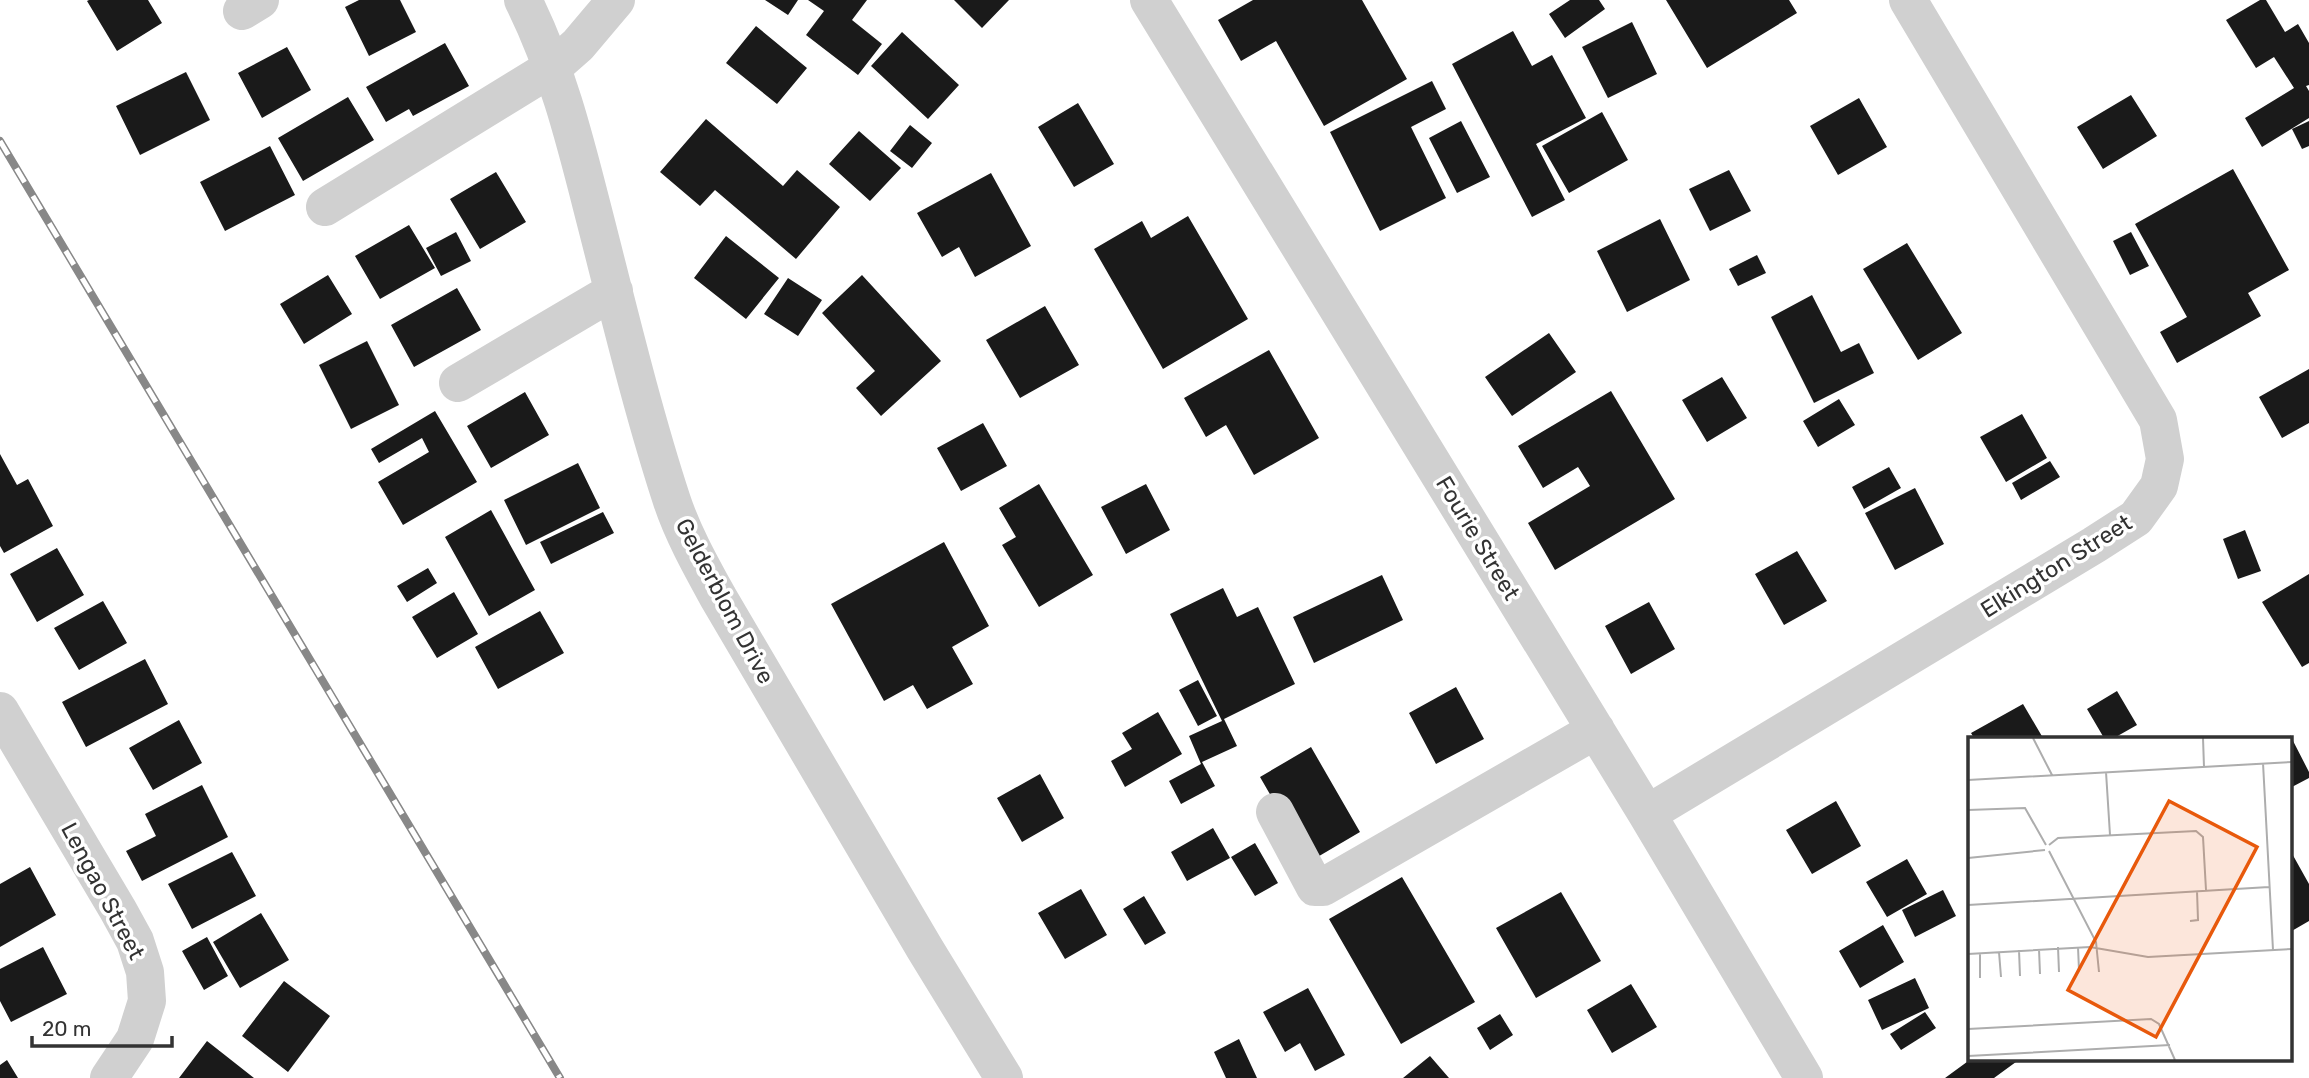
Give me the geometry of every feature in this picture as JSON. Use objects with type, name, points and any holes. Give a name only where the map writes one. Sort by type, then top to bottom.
[{"type":"street","name":"Gelderblom Drive","points":[[523,0],[553,67],[572,128],[673,502],[690,545],[759,667],[1004,1078]]},
{"type":"street","points":[[325,207],[553,67],[578,45],[615,0]]},
{"type":"street","name":"Fourie Street","points":[[1150,0],[1647,814],[1804,1078]]},
{"type":"street","name":"Elkington Street","points":[[1647,814],[2136,518],[2159,486],[2165,459],[2158,420],[1908,0]]},
{"type":"street","points":[[458,383],[614,291]]},
{"type":"street","name":"Lengao Street","points":[[0,711],[118,910],[135,941],[145,972],[147,1001],[135,1039],[109,1078]]},
{"type":"street","points":[[1275,813],[1315,887],[1323,887],[1596,730]]},
{"type":"building","points":[[148,0],[162,23],[117,51],[87,1]]},
{"type":"building","points":[[359,0],[400,0],[416,32],[369,56],[345,7]]},
{"type":"building","points":[[765,0],[798,0],[788,15]]},
{"type":"building","points":[[808,0],[867,0],[852,20],[882,44],[858,75],[806,35],[824,11]]},
{"type":"building","points":[[954,0],[1009,0],[982,28]]},
{"type":"building","points":[[1253,0],[1362,0],[1407,79],[1324,126],[1276,41],[1241,61],[1218,20]]},
{"type":"building","points":[[1570,0],[1599,0],[1605,9],[1565,38],[1549,14]]},
{"type":"building","points":[[1666,0],[1789,0],[1797,13],[1707,68]]},
{"type":"building","points":[[2260,0],[2266,0],[2285,32],[2298,24],[2309,43],[2309,85],[2306,86],[2309,91],[2309,118],[2262,147],[2245,118],[2294,88],[2274,57],[2256,68],[2226,20]]},
{"type":"building","points":[[1632,22],[1657,74],[1608,98],[1582,47]]},
{"type":"building","points":[[756,26],[807,68],[777,104],[726,63]]},
{"type":"building","points":[[1513,31],[1532,66],[1552,55],[1586,118],[1536,144],[1565,200],[1532,217],[1452,64]]},
{"type":"building","points":[[902,32],[959,85],[928,119],[871,66]]},
{"type":"building","points":[[445,43],[469,86],[413,116],[409,109],[386,122],[366,87]]},
{"type":"building","points":[[287,47],[311,90],[262,118],[238,73]]},
{"type":"building","points":[[186,72],[210,120],[140,155],[116,106]]},
{"type":"building","points":[[1432,81],[1446,109],[1411,127],[1446,198],[1380,231],[1330,132]]},
{"type":"building","points":[[2131,95],[2157,136],[2103,169],[2077,127]]},
{"type":"building","points":[[348,97],[374,140],[303,181],[278,138]]},
{"type":"building","points":[[1859,98],[1887,147],[1838,175],[1810,126]]},
{"type":"building","points":[[1078,103],[1114,164],[1074,187],[1038,127]]},
{"type":"building","points":[[1602,112],[1628,160],[1569,193],[1542,146]]},
{"type":"building","points":[[706,119],[783,186],[797,170],[840,207],[796,259],[715,190],[700,206],[660,172]]},
{"type":"building","points":[[1461,121],[1490,177],[1457,193],[1429,138]]},
{"type":"building","points":[[2309,121],[2309,146],[2302,149],[2292,129]]},
{"type":"building","points":[[910,125],[932,143],[912,168],[890,151]]},
{"type":"building","points":[[859,131],[901,168],[870,201],[829,164]]},
{"type":"building","points":[[270,146],[295,195],[225,231],[200,182]]},
{"type":"building","points":[[2233,169],[2289,270],[2248,293],[2261,316],[2177,363],[2160,332],[2187,317],[2135,224]]},
{"type":"building","points":[[1729,170],[1751,211],[1710,231],[1689,189]]},
{"type":"building","points":[[496,172],[526,222],[480,249],[450,199]]},
{"type":"building","points":[[991,173],[1031,246],[975,277],[959,247],[942,257],[917,213]]},
{"type":"building","points":[[1188,216],[1248,319],[1163,369],[1094,249],[1142,221],[1151,238]]},
{"type":"building","points":[[1660,219],[1690,280],[1627,312],[1597,251]]},
{"type":"building","points":[[409,225],[435,268],[380,299],[355,256]]},
{"type":"building","points":[[456,232],[471,261],[441,276],[426,248]]},
{"type":"building","points":[[2131,232],[2149,266],[2130,275],[2113,241]]},
{"type":"building","points":[[726,236],[779,278],[746,319],[694,278]]},
{"type":"building","points":[[1907,243],[1962,333],[1918,360],[1863,269]]},
{"type":"building","points":[[1757,255],[1766,273],[1738,286],[1729,269]]},
{"type":"building","points":[[328,275],[352,314],[304,344],[280,304]]},
{"type":"building","points":[[862,275],[941,361],[881,416],[856,388],[875,371],[822,313]]},
{"type":"building","points":[[788,278],[822,300],[798,336],[764,314]]},
{"type":"building","points":[[457,288],[481,330],[414,367],[391,325]]},
{"type":"building","points":[[1812,295],[1841,352],[1859,343],[1874,373],[1814,403],[1771,317]]},
{"type":"building","points":[[1045,306],[1079,365],[1020,398],[986,340]]},
{"type":"building","points":[[1549,333],[1576,372],[1512,416],[1485,377]]},
{"type":"building","points":[[367,341],[399,405],[351,429],[319,365]]},
{"type":"building","points":[[1269,350],[1319,438],[1254,475],[1226,425],[1206,437],[1184,398]]},
{"type":"building","points":[[2309,369],[2309,423],[2282,438],[2259,397]]},
{"type":"building","points":[[1722,377],[1747,418],[1707,442],[1682,400]]},
{"type":"building","points":[[1611,391],[1675,499],[1555,570],[1528,523],[1590,486],[1578,467],[1543,488],[1518,446]]},
{"type":"building","points":[[525,392],[549,435],[491,468],[467,426]]},
{"type":"building","points":[[1839,399],[1855,425],[1818,447],[1803,421]]},
{"type":"building","points":[[435,411],[477,482],[403,525],[378,482],[429,452],[422,438],[379,463],[371,449]]},
{"type":"building","points":[[2022,414],[2047,458],[2006,482],[1980,437]]},
{"type":"building","points":[[983,423],[1007,466],[961,491],[937,448]]},
{"type":"building","points":[[0,454],[17,485],[28,479],[53,526],[4,553],[0,546]]},
{"type":"building","points":[[2050,461],[2060,477],[2021,500],[2012,483]]},
{"type":"building","points":[[578,463],[600,508],[526,545],[504,500]]},
{"type":"building","points":[[1889,467],[1901,488],[1864,509],[1852,487]]},
{"type":"building","points":[[1039,484],[1093,575],[1039,607],[1002,545],[1016,537],[999,508]]},
{"type":"building","points":[[1146,484],[1170,530],[1126,554],[1101,507]]},
{"type":"building","points":[[1915,488],[1944,544],[1895,570],[1865,513]]},
{"type":"building","points":[[491,510],[535,590],[489,616],[445,537]]},
{"type":"building","points":[[603,512],[614,533],[551,564],[540,542]]},
{"type":"building","points":[[2245,530],[2261,571],[2238,579],[2223,539]]},
{"type":"building","points":[[944,542],[989,626],[952,647],[973,684],[927,709],[913,685],[884,701],[831,604]]},
{"type":"building","points":[[57,548],[84,595],[37,622],[10,574]]},
{"type":"building","points":[[1797,551],[1827,601],[1784,625],[1755,574]]},
{"type":"building","points":[[428,568],[437,583],[407,602],[397,586]]},
{"type":"building","points":[[2309,574],[2309,663],[2302,667],[2262,602]]},
{"type":"building","points":[[1382,575],[1403,620],[1314,663],[1293,617]]},
{"type":"building","points":[[1223,588],[1237,617],[1258,607],[1295,684],[1224,719],[1237,746],[1202,762],[1215,786],[1181,804],[1169,781],[1201,764],[1189,736],[1222,721],[1170,614]]},
{"type":"building","points":[[454,592],[478,634],[437,658],[412,617]]},
{"type":"building","points":[[103,601],[127,643],[79,670],[54,628]]},
{"type":"building","points":[[1649,602],[1675,649],[1631,674],[1605,626]]},
{"type":"building","points":[[540,611],[564,653],[498,689],[475,647]]},
{"type":"building","points":[[145,659],[168,704],[86,747],[62,702]]},
{"type":"building","points":[[1198,680],[1217,716],[1198,726],[1179,690]]},
{"type":"building","points":[[1456,687],[1484,739],[1436,764],[1409,713]]},
{"type":"building","points":[[2117,691],[2137,725],[2116,737],[2103,737],[2087,709]]},
{"type":"building","points":[[2023,704],[2042,737],[1973,737],[1971,733]]},
{"type":"building","points":[[1158,712],[1182,754],[1125,787],[1111,761],[1132,749],[1122,733]]},
{"type":"building","points":[[179,720],[202,763],[153,790],[129,748]]},
{"type":"building","points":[[2292,739],[2309,772],[2309,778],[2292,787]]},
{"type":"building","points":[[1311,747],[1360,832],[1309,862],[1260,777]]},
{"type":"building","points":[[1040,774],[1064,818],[1022,842],[997,798]]},
{"type":"building","points":[[202,785],[228,837],[142,881],[126,851],[156,836],[145,814]]},
{"type":"building","points":[[1836,801],[1861,846],[1812,874],[1786,830]]},
{"type":"building","points":[[1213,828],[1230,858],[1187,881],[1171,852]]},
{"type":"building","points":[[1255,843],[1278,883],[1255,896],[1231,857]]},
{"type":"building","points":[[232,852],[256,896],[192,929],[168,884]]},
{"type":"building","points":[[2292,854],[2309,884],[2309,921],[2292,931]]},
{"type":"building","points":[[1907,859],[1927,894],[1887,917],[1866,882]]},
{"type":"building","points":[[30,867],[56,915],[0,947],[0,884]]},
{"type":"building","points":[[1402,877],[1475,1002],[1401,1044],[1329,919]]},
{"type":"building","points":[[1081,889],[1107,935],[1065,959],[1038,913]]},
{"type":"building","points":[[1943,890],[1956,916],[1915,937],[1902,910]]},
{"type":"building","points":[[1561,892],[1601,961],[1536,998],[1496,928]]},
{"type":"building","points":[[1144,896],[1166,933],[1145,945],[1123,909]]},
{"type":"building","points":[[261,913],[289,960],[240,988],[213,942]]},
{"type":"building","points":[[1883,925],[1904,962],[1860,988],[1839,951]]},
{"type":"building","points":[[207,937],[228,976],[204,990],[182,951]]},
{"type":"building","points":[[43,947],[67,994],[11,1022],[0,1001],[0,969]]},
{"type":"building","points":[[1915,978],[1929,1008],[1882,1030],[1868,1000]]},
{"type":"building","points":[[284,981],[330,1016],[288,1072],[242,1036]]},
{"type":"building","points":[[1631,984],[1657,1027],[1612,1053],[1587,1010]]},
{"type":"building","points":[[1308,988],[1345,1055],[1315,1071],[1300,1043],[1285,1052],[1263,1012]]},
{"type":"building","points":[[1925,1012],[1936,1028],[1901,1050],[1890,1034]]},
{"type":"building","points":[[1500,1014],[1513,1035],[1490,1050],[1477,1028]]},
{"type":"building","points":[[1239,1039],[1257,1078],[1226,1078],[1214,1052]]},
{"type":"building","points":[[207,1041],[254,1078],[179,1078]]},
{"type":"building","points":[[1430,1056],[1449,1078],[1403,1078]]},
{"type":"building","points":[[7,1060],[18,1078],[0,1078],[0,1065]]},
{"type":"building","points":[[1970,1060],[2019,1060],[1994,1078],[1945,1078]]},
{"type":"railway","points":[[0,141],[560,1078]]}]
